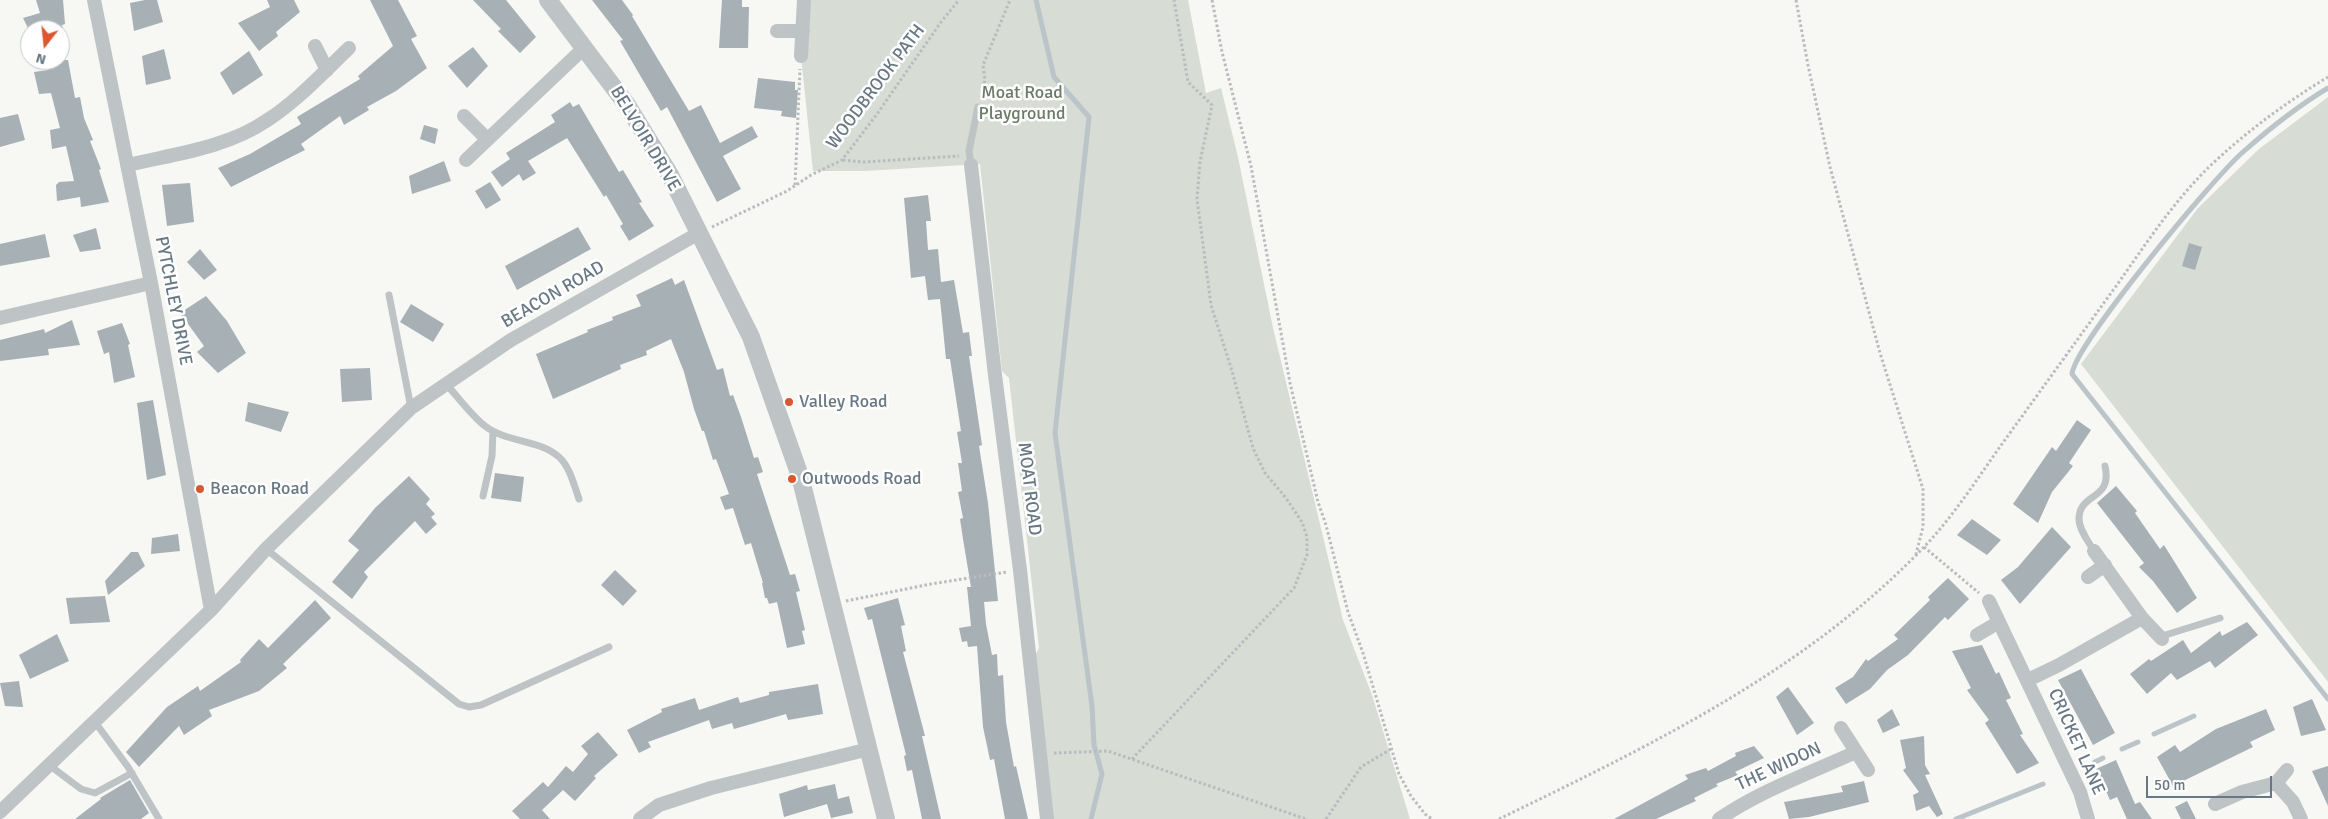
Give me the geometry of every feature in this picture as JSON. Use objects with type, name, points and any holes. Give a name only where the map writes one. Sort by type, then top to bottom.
[{"type":"street","name":"PYTCHLEY DRIVE","points":[[94,0],[151,283],[211,610]]},
{"type":"street","name":"BELVOIR DRIVE","points":[[548,0],[627,105],[670,175],[699,233]]},
{"type":"street","points":[[801,56],[804,0]]},
{"type":"street","points":[[777,31],[802,31]]},
{"type":"street","points":[[315,46],[327,70]]},
{"type":"street","points":[[466,160],[585,47]]},
{"type":"street","points":[[128,165],[239,136],[266,121],[327,70],[349,48]]},
{"type":"street","points":[[464,116],[487,139]]},
{"type":"street","name":"MOAT ROAD","points":[[971,160],[995,375],[1020,570],[1047,819]]},
{"type":"street","points":[[699,233],[754,346],[800,476],[886,819]]},
{"type":"street","name":"BEACON ROAD","points":[[0,812],[211,610],[266,549],[411,408],[511,340],[699,233]]},
{"type":"street","points":[[0,318],[151,283]]},
{"type":"street","points":[[2094,551],[2142,618],[2161,638]]},
{"type":"street","points":[[2088,577],[2105,565]]},
{"type":"street","name":"CRICKET LANE","points":[[1989,601],[2080,792],[2088,819]]},
{"type":"street","name":"CRICKET LANE","points":[[2028,680],[2060,665],[2142,618]]},
{"type":"street","points":[[1977,635],[1999,622]]},
{"type":"street","points":[[1841,728],[1868,770]]},
{"type":"street","points":[[640,819],[659,805],[711,788],[869,749]]},
{"type":"street","name":"THE WIDON","points":[[1719,819],[1773,788],[1856,752]]},
{"type":"street","points":[[2215,804],[2242,792],[2276,782],[2287,770]]},
{"type":"street","points":[[2276,782],[2293,802],[2301,819]]},
{"type":"lane","points":[[971,160],[978,107]]},
{"type":"lane","points":[[389,295],[411,408]]},
{"type":"lane","points":[[446,384],[485,426],[505,437],[543,448],[560,458],[570,472],[579,499]]},
{"type":"lane","points":[[483,496],[492,456],[493,430]]},
{"type":"lane","points":[[2094,551],[2081,527],[2079,518],[2085,503],[2106,486],[2108,480],[2105,466]]},
{"type":"lane","points":[[266,549],[459,704],[469,706],[480,705],[609,647]]},
{"type":"lane","points":[[2161,638],[2220,618]]},
{"type":"lane","points":[[94,722],[132,773],[159,819]]},
{"type":"lane","points":[[49,765],[81,789],[95,793],[132,773]]},
{"type":"path","name":"WOODBROOK PATH","points":[[699,233],[842,160],[877,114],[940,22],[959,0]]},
{"type":"path","points":[[978,107],[985,80],[983,65],[1010,0]]},
{"type":"path","points":[[1132,759],[1294,588],[1307,555],[1307,537],[1302,522],[1265,472],[1253,448],[1211,305],[1197,199],[1200,162],[1212,105],[1188,82],[1174,0]]},
{"type":"path","points":[[1212,0],[1222,52],[1251,166],[1281,338],[1306,456],[1348,612],[1363,653],[1398,774],[1411,796],[1425,814],[1432,819]]},
{"type":"path","points":[[1796,0],[1830,167],[1880,353],[1923,489],[1923,527],[1916,555]]},
{"type":"path","points":[[794,186],[801,56]]},
{"type":"path","points":[[1499,819],[1696,721],[1765,678],[1828,633],[1878,590],[1924,547],[1967,493],[2168,214],[2208,168],[2251,130],[2298,95],[2328,77]]},
{"type":"path","points":[[842,160],[864,162],[971,160]]},
{"type":"path","points":[[1924,547],[1989,601]]},
{"type":"path","points":[[831,604],[931,584],[1020,570]]},
{"type":"path","points":[[1326,819],[1361,767],[1391,749]]},
{"type":"path","points":[[1039,754],[1108,751],[1306,819]]},
{"type":"green space","name":"Moat Road Playground","points":[[802,0],[1188,0],[1206,93],[1221,88],[1238,157],[1273,328],[1343,620],[1372,695],[1410,819],[1053,819],[1035,655],[1039,648],[1009,378],[1002,371],[980,164],[865,171],[813,171],[801,56]]},
{"type":"green space","points":[[2328,97],[2328,682],[2081,364],[2198,208],[2259,149]]},
{"type":"building","points":[[36,0],[63,0],[65,20],[24,20],[23,18],[40,13]]},
{"type":"building","points":[[157,0],[163,22],[134,31],[130,3]]},
{"type":"building","points":[[267,0],[294,0],[300,12],[276,32],[278,36],[259,51],[238,23],[270,7]]},
{"type":"building","points":[[370,0],[398,0],[417,36],[411,39],[427,68],[396,91],[367,107],[369,110],[344,125],[340,116],[301,144],[305,150],[231,187],[218,168],[250,154],[301,124],[297,117],[360,79],[358,76],[393,46]]},
{"type":"building","points":[[473,0],[506,0],[536,37],[520,53],[498,31],[501,29]]},
{"type":"building","points":[[592,0],[622,0],[633,15],[689,111],[701,105],[720,143],[752,126],[758,137],[723,156],[741,189],[717,202],[667,107],[661,111],[620,41],[623,40]]},
{"type":"building","points":[[722,0],[742,0],[742,7],[749,7],[748,48],[719,48]]},
{"type":"building","points":[[473,47],[488,66],[467,88],[448,66]]},
{"type":"building","points":[[164,49],[171,79],[146,85],[142,56]]},
{"type":"building","points":[[249,51],[263,75],[233,95],[220,73]]},
{"type":"building","points":[[70,70],[75,98],[80,97],[84,118],[93,140],[90,141],[101,169],[99,170],[109,202],[81,207],[80,197],[57,201],[56,185],[59,182],[74,181],[66,146],[52,149],[50,130],[60,128],[51,93],[39,94],[34,72]]},
{"type":"building","points":[[758,78],[795,82],[795,90],[798,90],[796,118],[781,116],[782,111],[754,108]]},
{"type":"building","points":[[570,102],[573,107],[579,104],[619,172],[623,170],[642,202],[639,203],[654,226],[629,241],[620,226],[623,224],[606,195],[604,197],[567,138],[528,161],[536,173],[523,181],[519,174],[502,187],[491,172],[510,159],[506,153],[555,122],[551,115]]},
{"type":"building","points":[[18,114],[25,140],[0,147],[0,118]]},
{"type":"building","points":[[424,125],[438,129],[435,144],[420,139]]},
{"type":"building","points":[[444,161],[451,181],[412,194],[409,176]]},
{"type":"building","points":[[490,182],[501,200],[486,209],[475,191]]},
{"type":"building","points":[[190,183],[194,222],[167,226],[162,185]]},
{"type":"building","points":[[928,195],[931,221],[926,221],[928,250],[938,249],[941,282],[954,280],[963,333],[969,332],[972,356],[969,356],[982,445],[979,446],[988,503],[998,601],[984,602],[986,624],[992,655],[997,654],[998,676],[1003,675],[1006,722],[1014,767],[1016,766],[1028,819],[1005,819],[994,759],[990,760],[983,727],[977,646],[968,647],[967,641],[962,642],[959,628],[971,626],[967,587],[971,587],[960,519],[963,518],[958,492],[962,491],[958,463],[962,463],[957,432],[961,431],[950,359],[946,359],[940,299],[928,300],[925,276],[911,278],[904,198]]},
{"type":"building","points":[[578,227],[591,249],[517,290],[505,266]]},
{"type":"building","points":[[96,228],[101,249],[80,252],[73,235]]},
{"type":"building","points":[[45,234],[50,257],[0,266],[0,244]]},
{"type":"building","points":[[2189,243],[2202,247],[2195,270],[2182,266]]},
{"type":"building","points":[[200,249],[217,270],[204,280],[187,262]]},
{"type":"building","points":[[672,278],[675,285],[684,280],[717,370],[723,368],[730,396],[733,395],[754,458],[758,457],[763,472],[757,474],[790,575],[795,574],[800,591],[796,592],[805,630],[802,631],[805,644],[787,648],[777,602],[769,604],[767,598],[765,598],[763,583],[751,543],[745,545],[733,508],[725,510],[720,497],[729,494],[716,459],[713,460],[704,431],[702,431],[684,372],[671,339],[646,351],[647,355],[620,365],[621,369],[553,399],[536,354],[613,320],[612,317],[641,306],[636,295]]},
{"type":"building","points":[[206,296],[227,321],[246,353],[218,373],[197,352],[204,346],[180,313]]},
{"type":"building","points":[[411,304],[444,324],[433,342],[400,322]]},
{"type":"building","points":[[72,320],[80,345],[48,349],[49,355],[0,361],[0,340],[44,329],[45,333]]},
{"type":"building","points":[[122,323],[130,344],[128,345],[135,377],[114,383],[109,352],[104,354],[97,331]]},
{"type":"building","points":[[370,368],[372,400],[342,402],[340,369]]},
{"type":"building","points":[[153,400],[166,475],[147,480],[137,403]]},
{"type":"building","points":[[248,402],[289,412],[281,432],[245,421]]},
{"type":"building","points":[[2077,420],[2091,430],[2069,463],[2073,466],[2052,492],[2038,523],[2013,504],[2052,447],[2056,451]]},
{"type":"building","points":[[495,473],[524,477],[521,502],[491,498]]},
{"type":"building","points":[[409,476],[430,499],[426,504],[435,514],[431,517],[437,524],[426,534],[415,521],[364,572],[368,577],[352,599],[332,582],[359,550],[348,541],[375,508]]},
{"type":"building","points":[[2116,486],[2137,511],[2135,513],[2160,549],[2164,545],[2197,598],[2177,613],[2153,581],[2139,567],[2144,563],[2097,503]]},
{"type":"building","points":[[1972,519],[2001,540],[1987,555],[1957,535]]},
{"type":"building","points":[[2052,527],[2071,547],[2020,604],[2001,580],[2018,567]]},
{"type":"building","points":[[178,534],[180,551],[151,554],[152,538]]},
{"type":"building","points":[[131,552],[138,552],[145,566],[108,595],[105,581]]},
{"type":"building","points":[[615,570],[637,591],[623,606],[601,585]]},
{"type":"building","points":[[1948,578],[1969,599],[1948,620],[1945,617],[1908,655],[1887,670],[1870,689],[1846,704],[1835,688],[1853,677],[1866,659],[1868,661],[1898,639],[1894,635],[1930,600],[1928,597]]},
{"type":"building","points":[[105,596],[110,622],[70,624],[66,598]]},
{"type":"building","points":[[898,598],[905,625],[901,626],[906,651],[903,652],[925,736],[922,736],[941,819],[922,819],[912,770],[907,771],[904,756],[906,755],[872,619],[868,620],[864,608]]},
{"type":"building","points":[[315,600],[331,618],[283,664],[287,668],[259,691],[209,710],[212,716],[184,735],[179,726],[139,767],[126,752],[167,707],[198,686],[200,691],[241,662],[240,660],[259,639],[268,648]]},
{"type":"building","points":[[2247,622],[2258,635],[2215,668],[2210,661],[2177,680],[2171,673],[2147,694],[2130,674],[2149,659],[2151,661],[2183,640],[2191,653],[2220,631],[2222,636]]},
{"type":"building","points":[[57,634],[69,661],[30,679],[19,655]]},
{"type":"building","points":[[1982,645],[1996,674],[1999,672],[2011,698],[2006,700],[2023,734],[2020,735],[2039,763],[2017,774],[1985,723],[1989,720],[1967,690],[1971,688],[1952,651]]},
{"type":"building","points":[[2081,669],[2115,733],[2093,745],[2058,680]]},
{"type":"building","points":[[19,681],[23,707],[5,706],[0,683]]},
{"type":"building","points":[[818,684],[823,714],[788,720],[786,714],[734,729],[732,723],[712,729],[709,720],[648,742],[651,747],[639,753],[627,730],[662,712],[661,709],[695,698],[699,710],[738,697],[740,703],[769,695],[769,692]]},
{"type":"building","points":[[1788,687],[1814,723],[1797,735],[1776,697]]},
{"type":"building","points":[[2312,699],[2326,730],[2301,736],[2293,707]]},
{"type":"building","points":[[1892,709],[1900,725],[1883,733],[1877,720]]},
{"type":"building","points":[[2266,709],[2275,730],[2250,742],[2253,747],[2173,786],[2157,757],[2175,745],[2180,752],[2216,729]]},
{"type":"building","points":[[598,732],[618,755],[594,776],[596,778],[575,801],[563,790],[542,810],[550,819],[520,819],[512,811],[543,782],[548,787],[566,766],[573,772],[588,754],[581,746]]},
{"type":"building","points":[[1924,736],[1925,765],[1930,774],[1925,775],[1943,814],[1937,817],[1929,806],[1916,811],[1913,795],[1919,792],[1903,770],[1906,768],[1900,740]]},
{"type":"building","points":[[1754,746],[1764,758],[1735,772],[1738,775],[1716,784],[1718,786],[1694,798],[1696,801],[1656,819],[1614,819],[1688,779],[1685,775],[1706,768],[1708,771],[1736,756],[1735,753]]},
{"type":"building","points":[[2116,760],[2135,804],[2140,802],[2152,819],[2127,819],[2117,797],[2110,800],[2096,769]]},
{"type":"building","points":[[2328,766],[2328,806],[2312,771]]},
{"type":"building","points":[[130,780],[149,813],[141,819],[75,819],[100,798]]},
{"type":"building","points":[[1864,781],[1869,802],[1809,817],[1789,819],[1784,802],[1843,792],[1841,786]]},
{"type":"building","points":[[835,784],[838,799],[849,796],[853,813],[831,818],[827,804],[784,817],[779,794],[807,785],[808,790]]},
{"type":"building","points":[[2187,801],[2196,819],[2181,819],[2175,807]]},
{"type":"waterway","points":[[1036,0],[1054,77],[1089,117],[1055,433],[1092,706],[1094,745],[1102,774],[1091,819]]},
{"type":"waterway","points":[[2328,88],[2273,126],[2227,167],[2177,225],[2120,297],[2079,357],[2072,374],[2328,699]]},
{"type":"waterway","points":[[2154,734],[2194,716]]},
{"type":"waterway","points":[[2122,749],[2138,742]]},
{"type":"waterway","points":[[2095,762],[2103,758]]},
{"type":"waterway","points":[[1956,819],[2043,784]]},
{"type":"place","name":"Valley Road","points":[[789,402]]},
{"type":"place","name":"Outwoods Road","points":[[792,479]]},
{"type":"place","name":"Beacon Road","points":[[200,489]]}]
